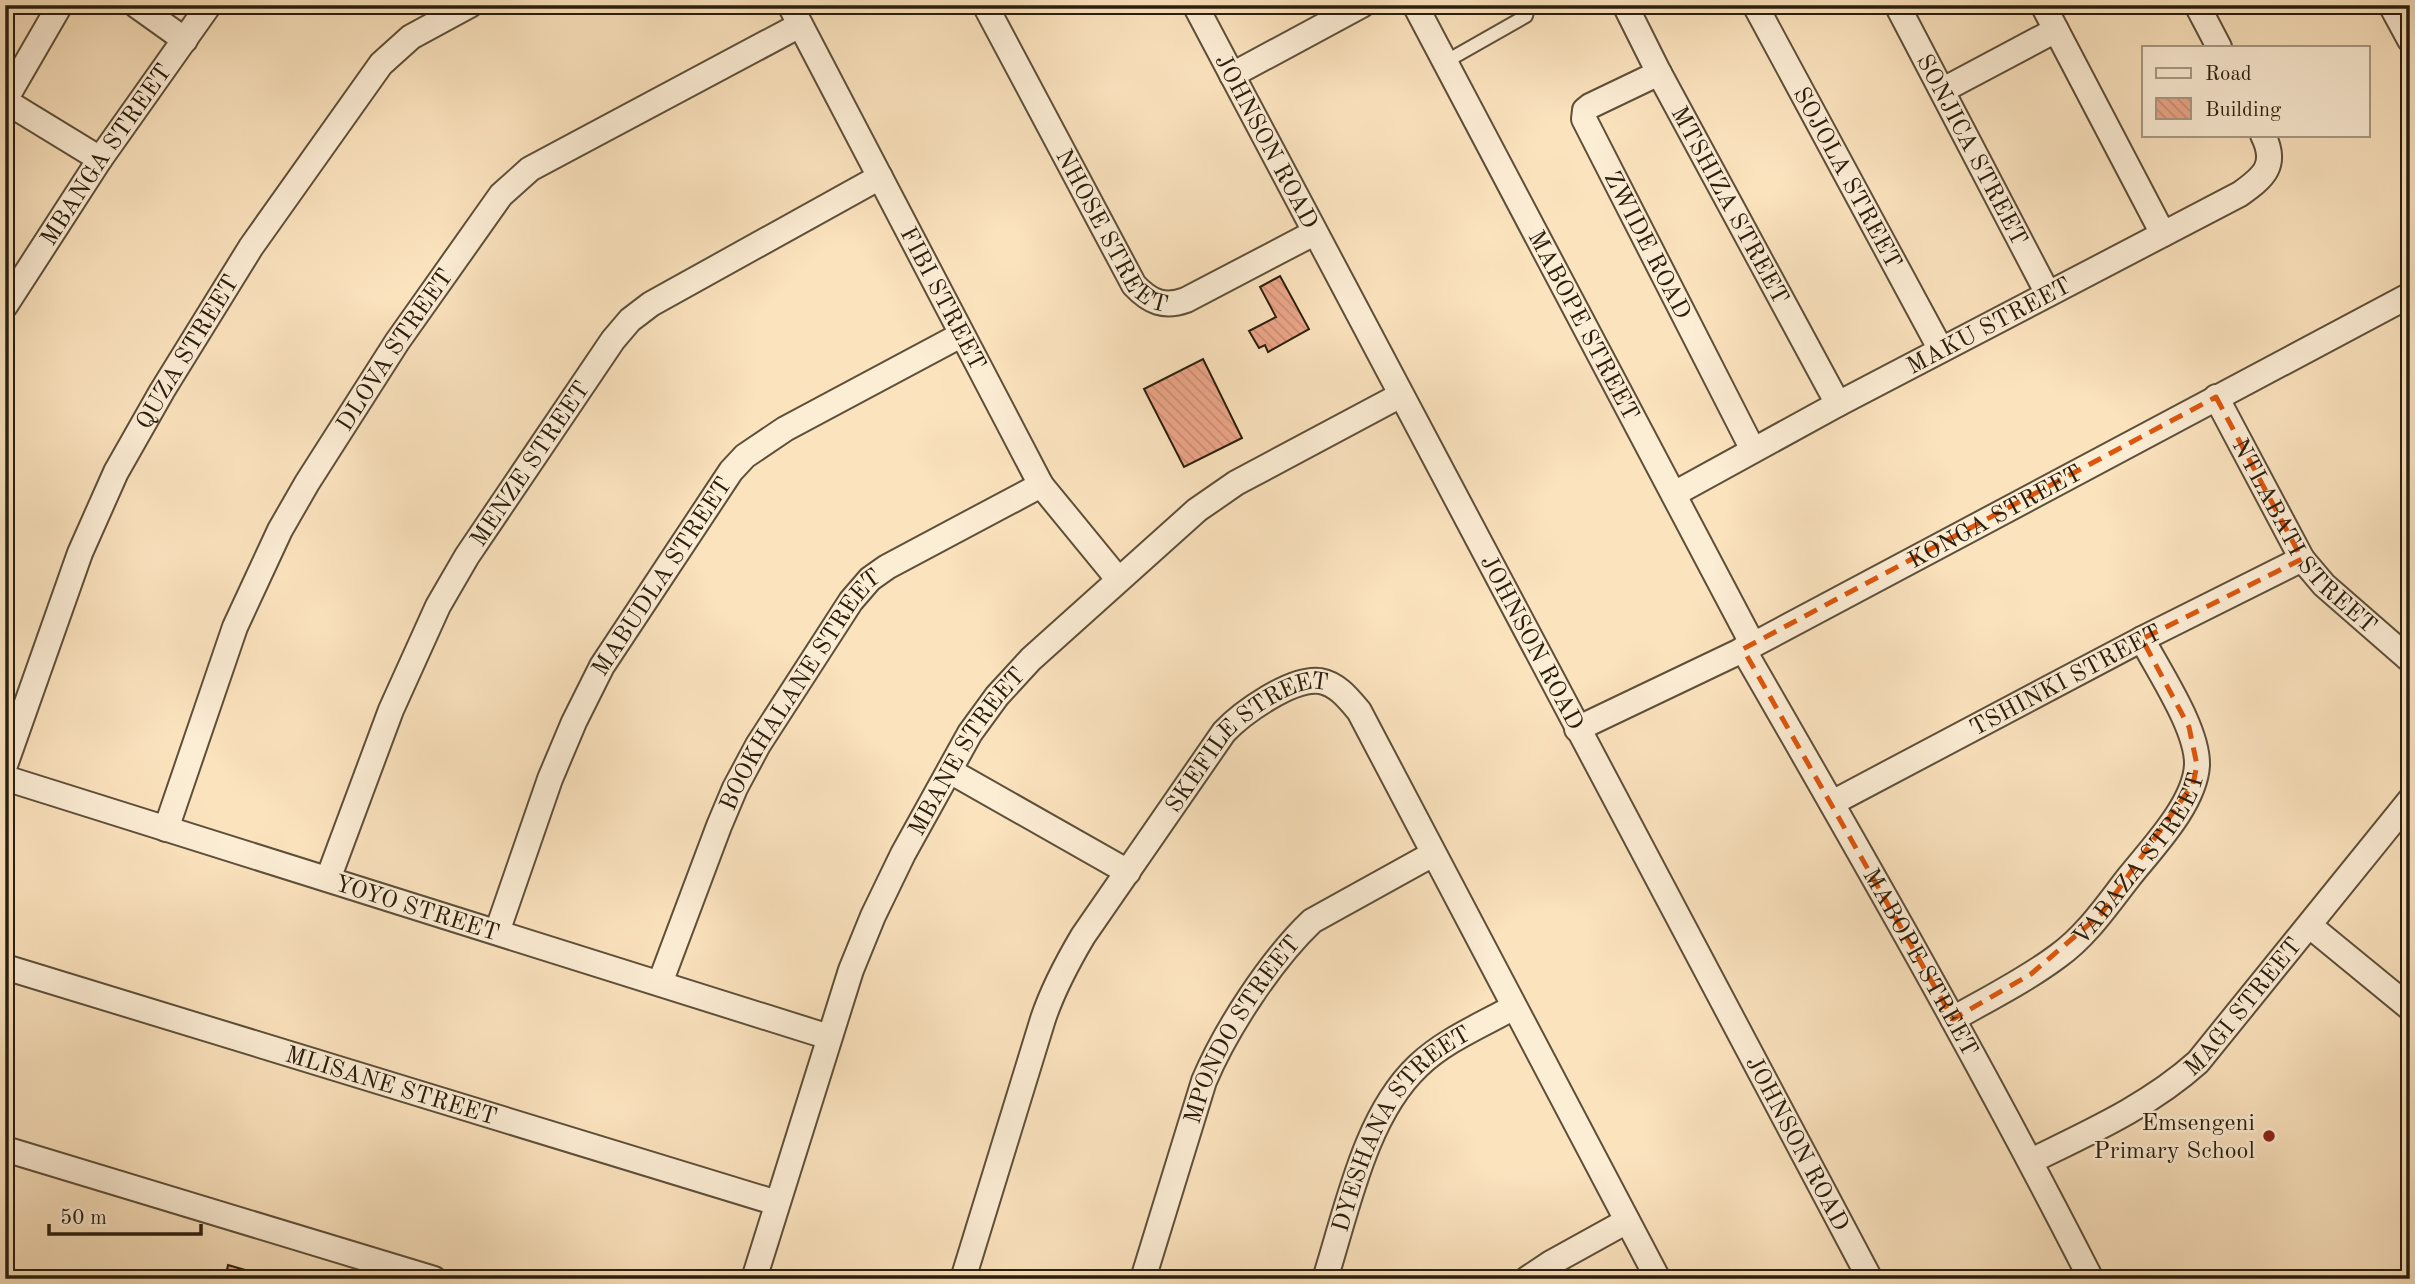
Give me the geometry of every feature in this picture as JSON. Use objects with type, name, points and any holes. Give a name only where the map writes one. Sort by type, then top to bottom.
[{"type":"street","points":[[60,5],[5,101],[100,159]]},
{"type":"street","points":[[136,5],[184,40]]},
{"type":"street","name":"MBANGA STREET","points":[[5,306],[100,159],[209,5]]},
{"type":"street","name":"QUZA STREET","points":[[5,765],[80,553],[116,472],[162,391],[251,247],[381,64],[411,37],[470,5]]},
{"type":"street","name":"NHOSE STREET","points":[[985,5],[1134,285],[1146,297],[1159,304],[1173,305],[1314,233]]},
{"type":"street","name":"JOHNSON ROAD","points":[[1195,5],[1870,1279]]},
{"type":"street","points":[[1232,75],[1362,5]]},
{"type":"street","name":"MABOPE STREET","points":[[1415,5],[1674,494],[1748,647],[2031,1161],[2091,1279]]},
{"type":"street","name":"MTSHIZA STREET","points":[[1625,5],[1838,404]]},
{"type":"street","name":"SOJOLA STREET","points":[[1755,5],[1941,350]]},
{"type":"street","name":"SONJICA STREET","points":[[1897,5],[2048,294]]},
{"type":"street","points":[[2043,5],[2163,234]]},
{"type":"street","points":[[2197,5],[2218,46]]},
{"type":"street","points":[[2391,5],[2410,40]]},
{"type":"street","name":"FIBI STREET","points":[[795,15],[1041,485],[1118,579]]},
{"type":"street","name":"DLOVA STREET","points":[[166,829],[235,627],[280,530],[397,342],[501,195],[514,181],[539,164],[795,15]]},
{"type":"street","points":[[1943,90],[2056,30]]},
{"type":"street","name":"ZWIDE ROAD","points":[[1659,73],[1590,106],[1586,110],[1584,120],[1753,450]]},
{"type":"street","name":"MAKU STREET","points":[[1674,494],[1838,404],[2240,194],[2266,173],[2270,159],[2263,136]]},
{"type":"street","name":"MENZE STREET","points":[[328,879],[391,710],[438,606],[475,544],[613,340],[630,320],[651,304],[880,177]]},
{"type":"street","name":"KONGA STREET","points":[[1577,729],[1748,647],[2410,295]]},
{"type":"street","name":"MABUDLA STREET","points":[[497,932],[550,779],[602,666],[731,471],[745,456],[785,429],[961,335]]},
{"type":"street","name":"MBANE STREET","points":[[754,1279],[829,1037],[851,970],[873,916],[903,854],[970,733],[997,696],[1031,659],[1197,510],[1236,483],[1401,394]]},
{"type":"street","name":"NTLABATI STREET","points":[[2216,397],[2302,559],[2323,585],[2410,660]]},
{"type":"street","name":"BOOKHALANE STREET","points":[[660,983],[735,788],[758,745],[851,601],[870,579],[887,567],[1041,485]]},
{"type":"street","name":"TSHINKI STREET","points":[[1832,803],[2142,639],[2302,559]]},
{"type":"street","name":"VABAZA STREET","points":[[1953,1019],[2040,968],[2082,936],[2157,842],[2181,808],[2193,784],[2197,765],[2195,745],[2189,727],[2142,639]]},
{"type":"street","name":"SKEFILE STREET","points":[[963,1279],[1052,991],[1083,936],[1224,732],[1253,707],[1306,681],[1322,681],[1334,686],[1359,711],[1658,1279]]},
{"type":"street","points":[[950,771],[1128,872]]},
{"type":"street","name":"YOYO STREET","points":[[5,778],[829,1037]]},
{"type":"street","name":"MAGI STREET","points":[[2031,1161],[2132,1111],[2174,1084],[2198,1062],[2410,800]]},
{"type":"street","name":"MPONDO STREET","points":[[1143,1279],[1204,1081],[1216,1052],[1239,1015],[1297,936],[1312,921],[1433,853]]},
{"type":"street","points":[[2310,926],[2410,1008]]},
{"type":"street","name":"MLISANE STREET","points":[[5,967],[777,1203]]},
{"type":"street","name":"DYESHANA STREET","points":[[1325,1279],[1369,1139],[1401,1084],[1419,1064],[1442,1047],[1514,1007]]},
{"type":"street","points":[[5,1149],[393,1273],[434,1279]]},
{"type":"street","points":[[1527,1279],[1627,1221]]},
{"type":"lane","points":[[1445,62],[1526,16],[1529,5]]},
{"type":"highlighted area","points":[[2216,397],[2302,559],[2142,639],[2189,727],[2197,765],[2193,784],[2101,914],[2031,974],[1953,1019],[1743,649]]},
{"type":"building","points":[[1280,276],[1309,329],[1268,352],[1265,345],[1259,348],[1249,331],[1276,317],[1260,287]]},
{"type":"building","points":[[1203,359],[1242,438],[1184,467],[1144,389]]},
{"type":"building","points":[[228,1265],[252,1272],[251,1279],[225,1279]]},
{"type":"place","name":"Emsengeni Primary School","points":[[2269,1136]]}]
